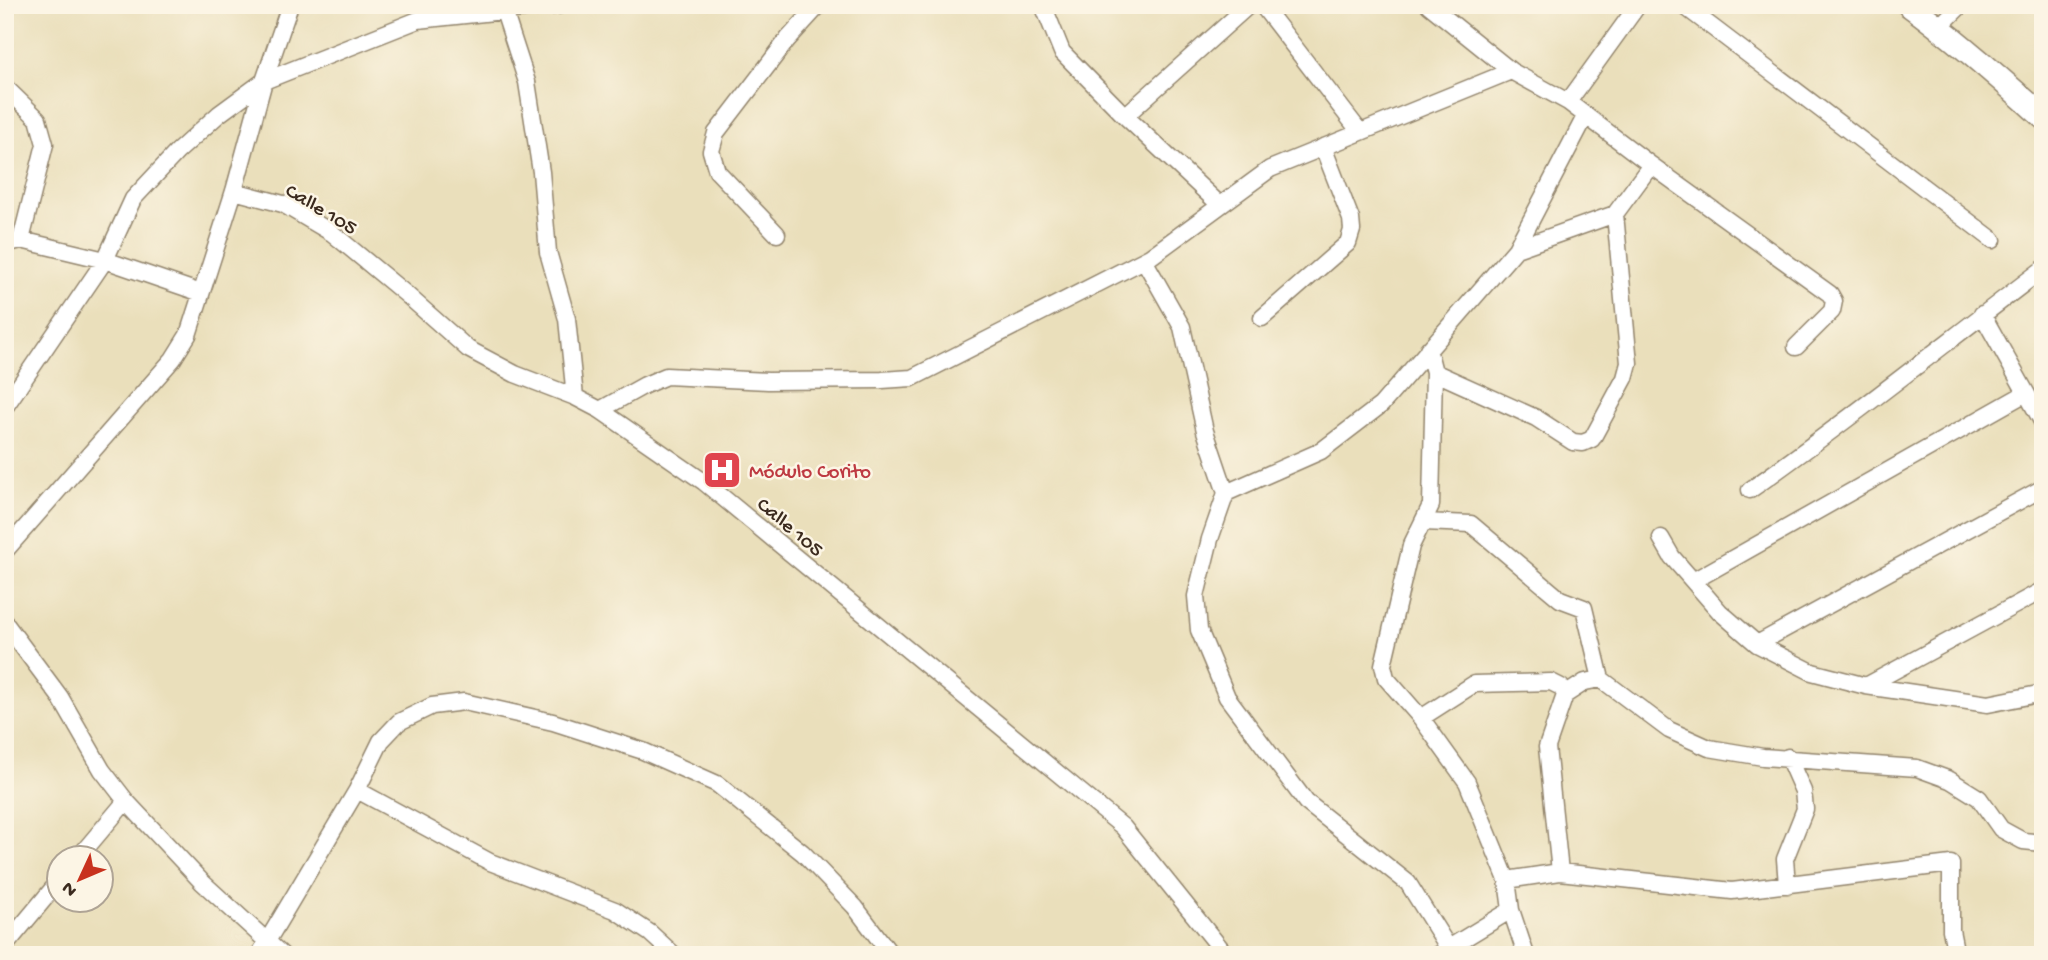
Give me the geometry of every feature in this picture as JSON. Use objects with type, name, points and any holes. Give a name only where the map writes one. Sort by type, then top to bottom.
[{"type":"street","points":[[5,551],[173,359],[188,335],[234,191],[264,81],[290,5]]},
{"type":"street","points":[[5,407],[105,260],[133,199],[177,152],[219,114],[264,81],[418,20],[560,5]]},
{"type":"street","points":[[777,234],[717,171],[711,152],[716,133],[788,38],[819,5]]},
{"type":"street","points":[[1043,5],[1062,52],[1125,116],[1220,205]]},
{"type":"street","points":[[1125,116],[1249,5]]},
{"type":"street","points":[[1262,5],[1360,132]]},
{"type":"street","points":[[1429,5],[1511,71],[1568,102],[1830,294],[1834,301],[1832,311],[1796,347]]},
{"type":"street","points":[[1568,102],[1638,5]]},
{"type":"street","points":[[1683,5],[1993,240]]},
{"type":"street","points":[[1909,5],[1997,75],[2043,117]]},
{"type":"street","points":[[1939,27],[1961,5]]},
{"type":"street","points":[[503,9],[527,82],[541,172],[548,252],[567,320],[576,397]]},
{"type":"street","points":[[600,410],[666,376],[768,381],[912,378],[1144,260],[1270,169],[1511,71]]},
{"type":"street","points":[[5,87],[37,119],[45,144],[13,242],[105,260],[201,293]]},
{"type":"street","points":[[1226,493],[1321,451],[1381,405],[1516,249],[1586,115]]},
{"type":"street","points":[[1262,318],[1349,243],[1351,219],[1322,147]]},
{"type":"street","points":[[1516,249],[1615,214],[1651,165]]},
{"type":"street","name":"Calle 105","points":[[234,191],[283,204],[332,233],[468,349],[515,374],[576,397],[600,410],[704,482],[1123,827],[1226,955]]},
{"type":"street","points":[[1434,372],[1536,418],[1573,442],[1583,443],[1592,439],[1625,378],[1629,363],[1615,214]]},
{"type":"street","points":[[1144,260],[1182,327],[1205,431],[1226,493],[1210,539],[1196,596],[1199,630],[1227,698],[1306,802],[1408,883],[1443,951],[1511,910]]},
{"type":"street","points":[[1750,490],[1827,436],[2043,269]]},
{"type":"street","points":[[1982,314],[2043,424]]},
{"type":"street","points":[[1429,349],[1434,372],[1431,505],[1411,546],[1383,665],[1386,678],[1421,718],[1467,782],[1507,880],[1511,910],[1526,955]]},
{"type":"street","points":[[1693,581],[2026,393]]},
{"type":"street","points":[[1757,644],[2043,488]]},
{"type":"street","points":[[1423,522],[1471,524],[1560,599],[1584,608],[1601,679],[1669,730],[1709,748],[1763,757],[1917,768],[1950,779],[1979,798],[2001,829],[2023,841],[2043,843]]},
{"type":"street","points":[[1661,538],[1672,557],[1720,612],[1757,644],[1812,672],[1866,686],[1931,698],[1988,704],[2043,692]]},
{"type":"street","points":[[1866,686],[2043,590]]},
{"type":"street","points":[[5,623],[60,698],[102,770],[126,801],[262,947],[282,955]]},
{"type":"street","points":[[1560,872],[1547,747],[1565,695],[1584,682],[1601,679]]},
{"type":"street","points":[[1421,718],[1474,684],[1551,682],[1561,687],[1565,695]]},
{"type":"street","points":[[262,947],[356,790],[381,741],[399,722],[432,706],[464,702],[552,722],[643,751],[717,783],[803,853],[855,907],[891,955]]},
{"type":"street","points":[[1787,885],[1784,859],[1805,809],[1803,792],[1788,757]]},
{"type":"street","points":[[356,790],[490,862],[615,910],[650,933],[674,955]]},
{"type":"street","points":[[90,844],[126,801]]},
{"type":"street","points":[[1507,880],[1560,872],[1732,891],[1951,864],[1951,930],[1956,955]]},
{"type":"street","points":[[5,946],[46,897]]},
{"type":"place","name":"Módulo Corito","points":[[722,470]]}]
